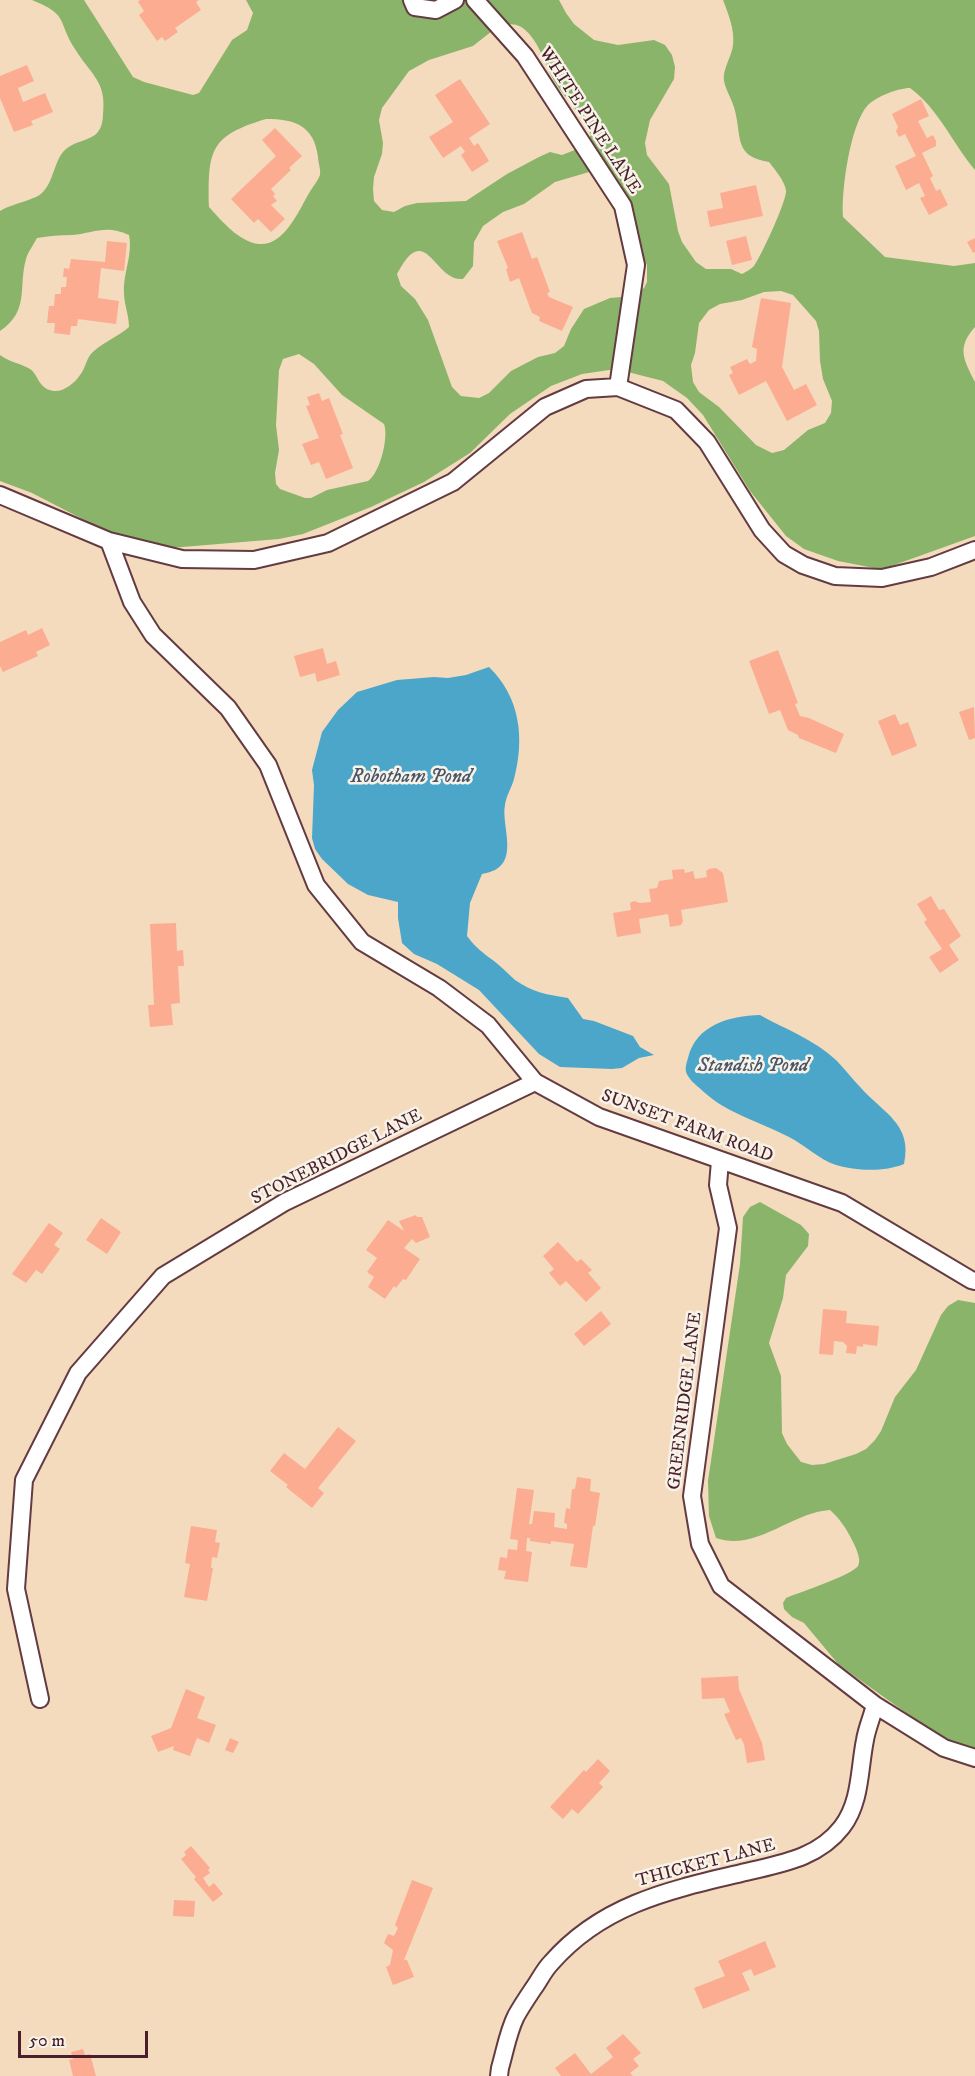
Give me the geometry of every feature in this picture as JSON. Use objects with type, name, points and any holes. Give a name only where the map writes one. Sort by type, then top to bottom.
[{"type":"street","points":[[412,0],[415,7],[436,10],[455,0]]},
{"type":"street","name":"WHITE PINE LANE","points":[[475,0],[525,56],[623,206],[636,265],[618,387]]},
{"type":"street","points":[[0,495],[109,541],[182,559],[254,560],[328,543],[453,482],[545,407],[586,389],[618,387],[676,410],[707,442],[762,530],[784,554],[803,565],[835,576],[882,578],[931,567],[975,550]]},
{"type":"street","name":"SUNSET FARM ROAD","points":[[109,541],[132,602],[153,635],[228,708],[268,765],[316,885],[362,942],[439,988],[488,1025],[535,1082],[599,1117],[842,1203],[975,1281]]},
{"type":"street","name":"STONEBRIDGE LANE","points":[[40,1699],[16,1589],[24,1480],[78,1373],[163,1276],[285,1202],[535,1082]]},
{"type":"street","name":"GREENRIDGE LANE","points":[[720,1161],[718,1185],[728,1228],[692,1496],[700,1544],[721,1586],[875,1705],[944,1748],[975,1758]]},
{"type":"street","name":"THICKET LANE","points":[[500,2076],[500,2068],[515,2017],[550,1964],[578,1937],[608,1916],[636,1902],[684,1887],[788,1863],[812,1854],[828,1842],[852,1812],[865,1739],[875,1705]]},
{"type":"green space","points":[[32,0],[84,0],[133,77],[193,95],[199,93],[232,40],[247,30],[253,13],[246,0],[559,0],[574,24],[594,40],[618,45],[654,40],[665,45],[672,55],[675,67],[674,79],[650,120],[645,143],[647,155],[669,184],[678,231],[682,242],[696,262],[706,269],[731,269],[742,274],[754,266],[762,251],[779,215],[786,190],[769,162],[750,155],[742,145],[734,107],[724,81],[724,72],[732,49],[733,33],[723,0],[975,0],[975,170],[937,116],[910,88],[882,96],[868,105],[856,127],[845,176],[843,217],[885,257],[954,266],[975,263],[975,327],[965,341],[964,354],[975,382],[975,536],[886,568],[838,561],[804,549],[786,536],[750,491],[703,415],[687,398],[663,381],[616,369],[582,374],[551,386],[510,414],[470,453],[424,482],[371,507],[303,534],[279,539],[146,550],[111,542],[92,524],[32,493],[0,481],[0,355],[30,369],[41,384],[51,391],[62,390],[77,379],[94,351],[129,327],[124,293],[130,250],[129,235],[113,230],[100,230],[37,238],[26,259],[21,298],[16,315],[0,331],[0,211],[42,193],[62,153],[95,135],[103,120],[104,103],[96,78],[75,49],[61,19],[44,5]],"holes":[[[501,24],[516,25],[524,29],[537,45],[557,85],[587,127],[591,135],[585,146],[562,155],[550,152],[539,157],[507,174],[466,201],[417,203],[394,212],[382,210],[374,201],[373,189],[374,177],[382,154],[383,143],[379,120],[382,108],[409,71],[429,60],[473,46]],[[266,119],[285,120],[301,126],[312,138],[318,157],[320,173],[318,180],[289,227],[276,240],[268,243],[259,244],[245,239],[231,230],[209,207],[209,172],[216,148],[233,132]],[[596,170],[647,265],[647,282],[644,288],[633,296],[610,298],[584,309],[571,329],[564,346],[555,353],[538,357],[511,371],[489,393],[479,398],[461,396],[452,387],[428,320],[415,299],[401,286],[397,274],[407,258],[415,252],[423,252],[445,272],[463,279],[473,266],[474,242],[483,226],[503,212],[524,204],[555,182]],[[781,291],[793,295],[816,321],[819,331],[820,361],[823,379],[832,401],[831,413],[825,423],[808,430],[784,450],[772,453],[756,445],[719,407],[699,392],[693,382],[691,365],[699,323],[709,310],[720,304],[742,300],[764,292]],[[299,354],[314,364],[342,395],[384,424],[385,437],[380,463],[368,481],[327,490],[311,498],[280,489],[276,484],[275,473],[279,450],[276,425],[279,370],[283,359]]]},
{"type":"green space","points":[[760,1202],[801,1225],[809,1234],[808,1246],[786,1275],[783,1298],[769,1343],[781,1376],[782,1433],[787,1444],[801,1462],[812,1465],[824,1464],[866,1449],[881,1431],[895,1397],[916,1370],[941,1315],[948,1306],[958,1300],[975,1303],[975,1752],[937,1735],[839,1665],[804,1623],[792,1617],[784,1609],[783,1603],[786,1598],[835,1579],[858,1566],[859,1556],[853,1543],[842,1524],[830,1510],[816,1512],[745,1540],[731,1541],[716,1538],[709,1516],[708,1481],[740,1264],[743,1217],[750,1207]]},
{"type":"water","name":"Robotham Pond","points":[[489,667],[508,691],[517,719],[519,748],[514,779],[504,813],[506,857],[502,865],[495,870],[482,874],[470,903],[467,936],[480,950],[521,984],[540,992],[568,998],[583,1019],[633,1036],[640,1047],[654,1055],[639,1058],[622,1068],[560,1067],[539,1054],[479,990],[437,964],[414,954],[402,943],[398,902],[368,895],[348,884],[315,849],[312,838],[314,785],[312,770],[322,732],[338,710],[357,692],[397,680],[448,678]]},
{"type":"water","name":"Standish Pond","points":[[760,1015],[828,1053],[894,1120],[904,1139],[906,1150],[904,1164],[870,1170],[836,1165],[789,1137],[726,1108],[692,1081],[687,1074],[688,1058],[692,1047],[706,1030],[726,1020]]},
{"type":"building","points":[[140,0],[199,0],[196,2],[201,10],[175,28],[178,32],[165,41],[162,37],[157,41],[139,15],[144,11],[138,2]]},
{"type":"building","points":[[27,65],[34,81],[18,88],[23,102],[45,93],[53,112],[31,121],[33,125],[14,132],[0,98],[0,76]]},
{"type":"building","points":[[460,79],[490,124],[469,138],[474,146],[478,143],[489,161],[472,172],[461,155],[465,152],[461,146],[443,158],[429,137],[453,122],[435,95]]},
{"type":"building","points":[[921,99],[929,116],[918,121],[927,138],[933,135],[936,141],[936,146],[922,153],[933,176],[930,178],[936,191],[940,189],[948,205],[929,215],[920,198],[925,196],[919,183],[906,190],[895,166],[916,156],[905,134],[899,137],[896,131],[898,127],[892,114]]},
{"type":"building","points":[[275,128],[302,156],[271,189],[277,201],[271,205],[285,219],[271,232],[258,219],[254,223],[231,199],[276,156],[262,140]]},
{"type":"building","points":[[756,185],[763,216],[710,227],[707,211],[723,208],[720,193]]},
{"type":"building","points":[[522,232],[532,259],[537,257],[550,292],[547,293],[549,297],[573,307],[562,331],[539,321],[540,317],[532,313],[519,278],[510,282],[506,269],[508,268],[497,241]]},
{"type":"building","points":[[746,236],[752,260],[732,265],[726,241]]},
{"type":"building","points":[[975,238],[975,252],[973,253],[967,242]]},
{"type":"building","points":[[107,241],[127,243],[124,271],[101,268],[98,298],[119,301],[116,324],[78,319],[77,326],[71,326],[70,335],[54,333],[55,323],[47,323],[49,306],[54,306],[55,294],[61,294],[61,287],[66,287],[67,277],[63,277],[64,268],[69,269],[71,259],[105,262]]},
{"type":"building","points":[[761,298],[791,303],[782,367],[794,390],[806,384],[817,405],[787,421],[766,381],[739,395],[729,375],[733,373],[730,367],[747,359],[750,364],[756,361],[757,349],[752,347]]},
{"type":"building","points":[[319,393],[322,401],[329,398],[353,468],[326,479],[319,462],[311,465],[302,444],[319,438],[306,406],[310,405],[307,397]]},
{"type":"building","points":[[42,628],[50,645],[36,652],[38,656],[3,672],[0,666],[0,642],[26,630],[28,635]]},
{"type":"building","points":[[323,648],[327,664],[336,661],[340,675],[317,682],[315,673],[300,677],[294,656]]},
{"type":"building","points":[[778,650],[798,703],[795,704],[800,716],[844,734],[836,753],[799,738],[798,735],[788,730],[780,710],[769,714],[749,661]]},
{"type":"building","points":[[974,707],[975,738],[969,740],[959,712]]},
{"type":"building","points":[[895,714],[900,725],[908,722],[917,746],[892,756],[878,721]]},
{"type":"building","points":[[716,868],[723,873],[728,902],[681,910],[683,921],[681,925],[670,927],[668,914],[639,919],[641,933],[617,937],[613,913],[631,910],[630,903],[634,901],[651,902],[649,889],[657,888],[659,881],[673,879],[672,870],[684,869],[685,873],[693,871],[695,879],[707,877],[706,871]]},
{"type":"building","points":[[931,896],[939,910],[944,909],[961,936],[949,945],[959,960],[940,973],[929,957],[942,949],[924,922],[927,920],[917,904]]},
{"type":"building","points":[[176,923],[177,951],[183,950],[184,966],[178,966],[180,1003],[171,1004],[173,1025],[150,1027],[148,1005],[154,1005],[150,924]]},
{"type":"building","points":[[416,1215],[422,1217],[430,1237],[416,1243],[412,1239],[404,1248],[420,1259],[406,1280],[403,1279],[396,1288],[394,1286],[385,1299],[368,1287],[374,1277],[367,1272],[377,1258],[366,1250],[388,1220],[404,1231],[399,1221]]},
{"type":"building","points":[[101,1218],[121,1232],[107,1254],[86,1240]]},
{"type":"building","points":[[49,1223],[63,1233],[54,1245],[60,1249],[42,1274],[36,1270],[26,1283],[12,1274]]},
{"type":"building","points":[[558,1242],[577,1262],[581,1259],[592,1270],[588,1273],[601,1288],[586,1302],[566,1281],[560,1286],[549,1273],[554,1269],[543,1256]]},
{"type":"building","points":[[823,1309],[847,1311],[846,1323],[879,1326],[877,1346],[863,1344],[863,1347],[857,1346],[856,1354],[846,1353],[847,1346],[843,1342],[834,1341],[833,1355],[819,1354]]},
{"type":"building","points":[[601,1311],[611,1324],[584,1346],[574,1334]]},
{"type":"building","points":[[338,1427],[356,1441],[318,1488],[324,1493],[312,1508],[270,1471],[284,1453],[305,1469]]},
{"type":"building","points":[[577,1477],[591,1479],[590,1491],[600,1493],[587,1568],[570,1566],[574,1544],[551,1541],[551,1544],[530,1541],[530,1538],[527,1538],[526,1551],[532,1552],[528,1582],[504,1579],[506,1571],[498,1570],[500,1557],[507,1558],[508,1549],[517,1550],[518,1540],[510,1539],[517,1488],[534,1490],[529,1524],[532,1524],[534,1511],[555,1513],[554,1527],[567,1529],[567,1524],[564,1523],[566,1508],[570,1509],[572,1489],[575,1489]]},
{"type":"building","points":[[191,1526],[217,1530],[215,1542],[220,1543],[217,1558],[212,1557],[211,1568],[213,1568],[207,1601],[184,1597],[190,1564],[185,1563]]},
{"type":"building","points":[[738,1676],[739,1689],[762,1743],[765,1760],[747,1763],[744,1744],[741,1738],[736,1740],[724,1714],[730,1712],[724,1698],[702,1699],[701,1678]]},
{"type":"building","points":[[186,1689],[205,1697],[197,1718],[216,1725],[209,1743],[197,1738],[190,1756],[173,1750],[174,1746],[158,1752],[151,1736],[171,1728]]},
{"type":"building","points":[[230,1738],[239,1742],[233,1753],[225,1750]]},
{"type":"building","points":[[598,1759],[610,1771],[599,1783],[603,1787],[578,1814],[572,1809],[563,1819],[550,1807],[584,1770],[586,1772]]},
{"type":"building","points":[[191,1846],[210,1868],[208,1870],[210,1873],[203,1878],[209,1887],[214,1883],[223,1894],[213,1902],[181,1859],[186,1855],[184,1852]]},
{"type":"building","points":[[412,1880],[433,1888],[404,1960],[407,1960],[414,1977],[393,1985],[386,1967],[390,1965],[393,1950],[384,1943],[388,1934],[394,1936],[398,1928],[395,1925]]},
{"type":"building","points":[[174,1900],[195,1901],[194,1917],[173,1916]]},
{"type":"building","points":[[765,1941],[776,1967],[754,1976],[751,1969],[742,1973],[750,1990],[703,2009],[694,1988],[725,1976],[718,1961]]},
{"type":"building","points":[[623,2034],[641,2053],[633,2059],[639,2066],[630,2073],[633,2076],[561,2076],[555,2068],[575,2053],[591,2074],[613,2057],[606,2048]]},
{"type":"building","points":[[83,2049],[85,2055],[90,2054],[96,2076],[73,2076],[69,2060],[73,2059],[71,2052]]}]
